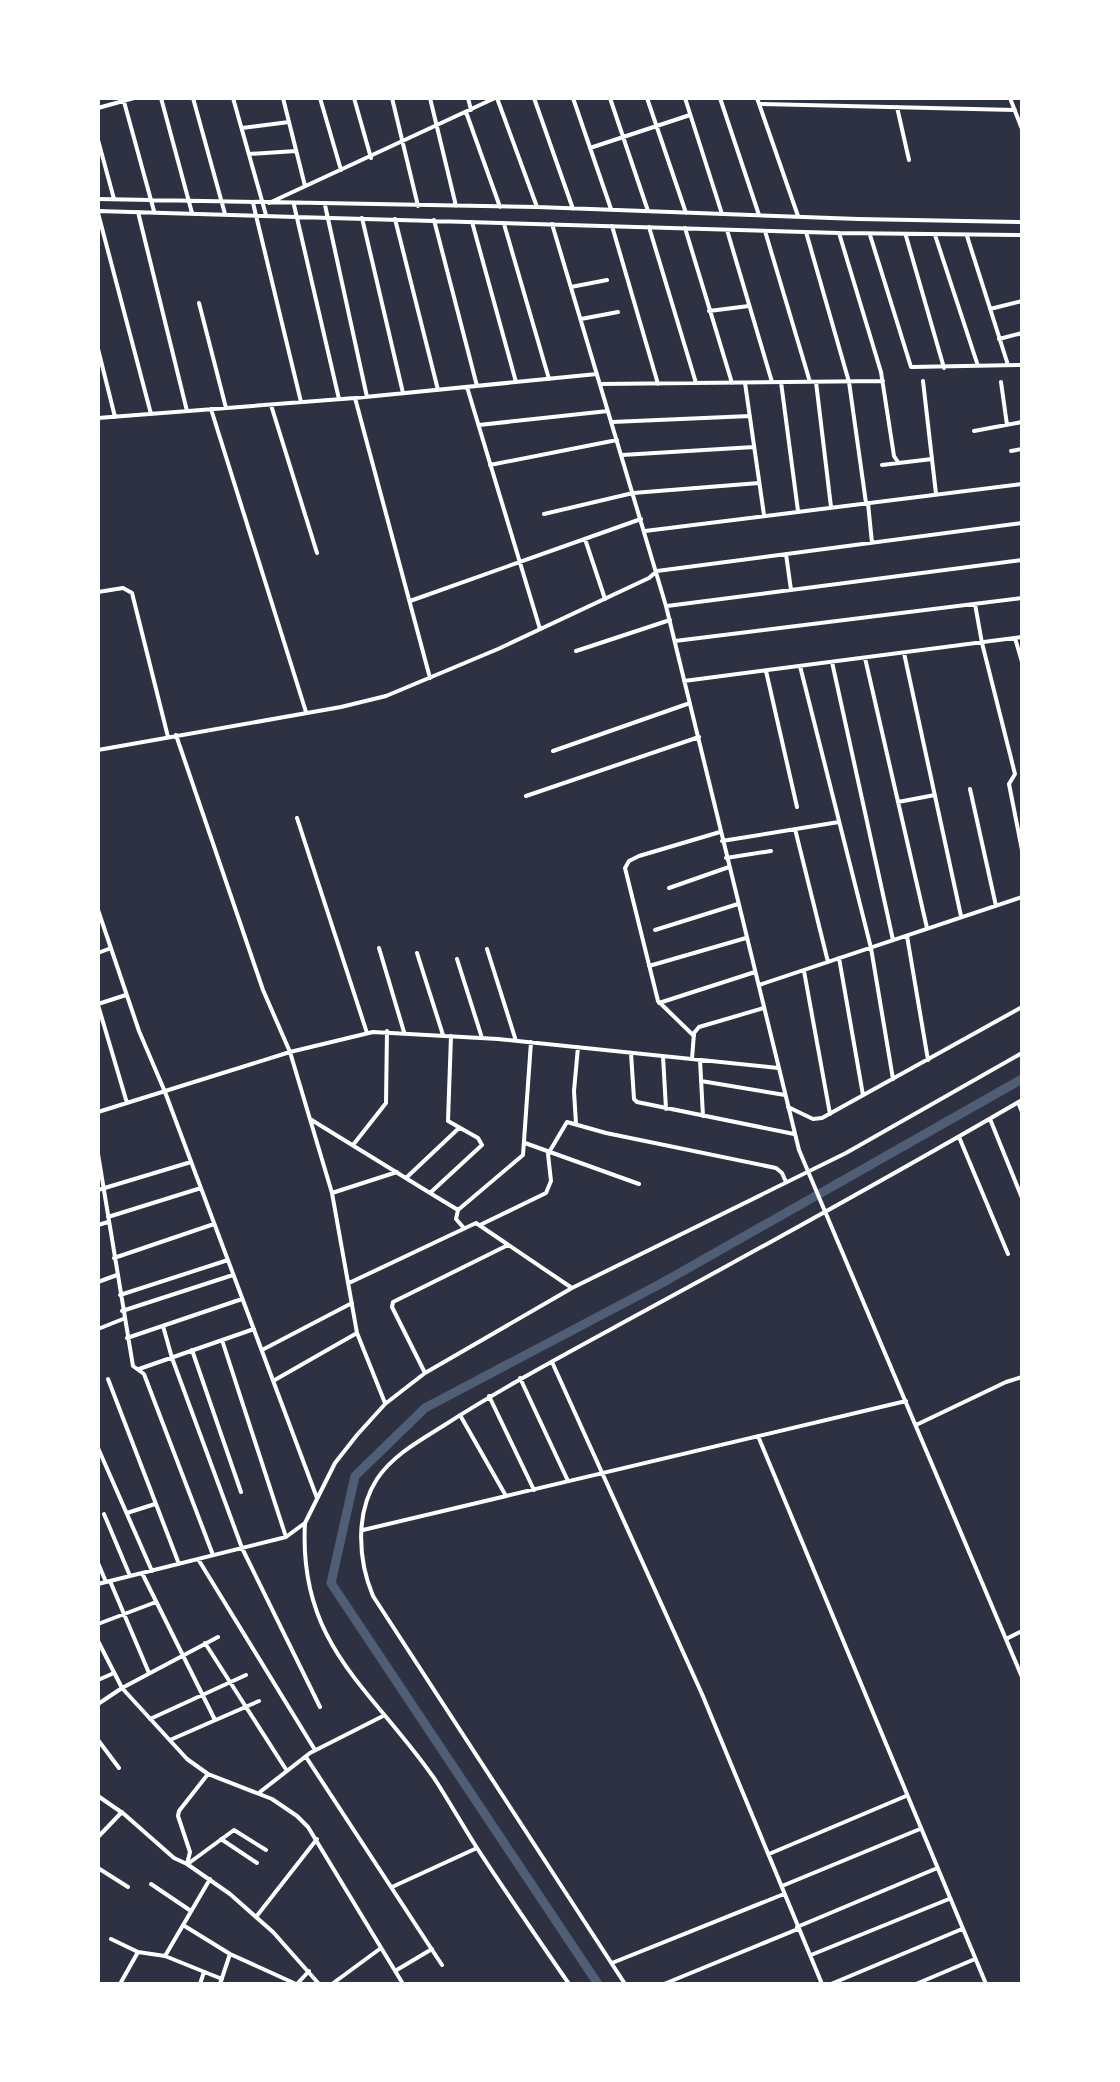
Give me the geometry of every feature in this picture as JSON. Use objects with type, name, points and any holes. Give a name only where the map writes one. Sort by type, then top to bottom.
[{"type":"street","points":[[98,108],[134,98]]},
{"type":"street","points":[[161,98],[192,213]]},
{"type":"street","points":[[193,98],[225,214]]},
{"type":"street","points":[[233,98],[266,216]]},
{"type":"street","points":[[283,98],[305,186]]},
{"type":"street","points":[[320,98],[341,170]]},
{"type":"street","points":[[354,98],[371,158]]},
{"type":"street","points":[[392,98],[418,206]]},
{"type":"street","points":[[430,98],[456,206]]},
{"type":"street","points":[[468,98],[468,111],[500,207]]},
{"type":"street","points":[[265,204],[371,158],[496,98],[537,207]]},
{"type":"street","points":[[534,98],[573,209]]},
{"type":"street","points":[[573,98],[612,210]]},
{"type":"street","points":[[610,98],[648,211]]},
{"type":"street","points":[[647,98],[686,213]]},
{"type":"street","points":[[685,98],[722,214]]},
{"type":"street","points":[[720,98],[759,215]]},
{"type":"street","points":[[1010,98],[1022,129]]},
{"type":"street","points":[[124,99],[155,212]]},
{"type":"street","points":[[798,216],[758,101],[1015,110]]},
{"type":"street","points":[[897,107],[909,160]]},
{"type":"street","points":[[590,148],[690,115]]},
{"type":"street","points":[[242,128],[289,122]]},
{"type":"street","points":[[98,140],[115,200]]},
{"type":"street","points":[[249,154],[296,151]]},
{"type":"street","points":[[98,199],[294,205],[537,207],[1022,222]]},
{"type":"street","points":[[253,203],[301,402]]},
{"type":"street","points":[[294,205],[339,399]]},
{"type":"street","points":[[325,205],[367,397]]},
{"type":"street","points":[[151,414],[98,212],[905,235],[1022,235]]},
{"type":"street","points":[[138,212],[187,411]]},
{"type":"street","points":[[362,218],[403,393]]},
{"type":"street","points":[[395,219],[438,390]]},
{"type":"street","points":[[434,220],[477,386]]},
{"type":"street","points":[[472,222],[516,382]]},
{"type":"street","points":[[504,223],[549,379]]},
{"type":"street","points":[[552,224],[657,571],[794,1134],[807,1172],[827,1212],[1022,1677]]},
{"type":"street","points":[[612,226],[658,384]]},
{"type":"street","points":[[649,227],[696,383]]},
{"type":"street","points":[[685,228],[732,383]]},
{"type":"street","points":[[727,230],[772,382]]},
{"type":"street","points":[[765,231],[813,382],[831,508]]},
{"type":"street","points":[[806,232],[849,382],[872,543]]},
{"type":"street","points":[[839,233],[883,381],[894,456],[898,462]]},
{"type":"street","points":[[870,234],[911,367],[1022,365]]},
{"type":"street","points":[[905,235],[944,368]]},
{"type":"street","points":[[935,235],[978,366]]},
{"type":"street","points":[[967,236],[1008,365]]},
{"type":"street","points":[[571,287],[607,280]]},
{"type":"street","points":[[990,309],[1022,301]]},
{"type":"street","points":[[199,303],[226,408]]},
{"type":"street","points":[[709,311],[749,306]]},
{"type":"street","points":[[580,319],[618,312]]},
{"type":"street","points":[[999,339],[1022,333]]},
{"type":"street","points":[[98,349],[115,417]]},
{"type":"street","points":[[98,418],[367,397],[597,374]]},
{"type":"street","points":[[600,384],[883,381]]},
{"type":"street","points":[[923,381],[936,494]]},
{"type":"street","points":[[781,382],[798,512]]},
{"type":"street","points":[[1001,382],[1007,425]]},
{"type":"street","points":[[745,383],[764,516]]},
{"type":"street","points":[[467,387],[540,629]]},
{"type":"street","points":[[355,398],[430,678]]},
{"type":"street","points":[[271,405],[317,553]]},
{"type":"street","points":[[211,409],[306,712]]},
{"type":"street","points":[[479,425],[608,411]]},
{"type":"street","points":[[611,422],[750,416]]},
{"type":"street","points":[[974,431],[1022,422]]},
{"type":"street","points":[[490,465],[617,440]]},
{"type":"street","points":[[622,455],[754,447]]},
{"type":"street","points":[[1011,451],[1022,449]]},
{"type":"street","points":[[882,465],[932,459]]},
{"type":"street","points":[[544,514],[633,493],[759,483]]},
{"type":"street","points":[[645,531],[1022,484]]},
{"type":"street","points":[[410,601],[641,519]]},
{"type":"street","points":[[98,750],[386,696],[540,629],[649,578],[657,571],[1022,523]]},
{"type":"street","points":[[585,539],[605,599]]},
{"type":"street","points":[[786,554],[791,590]]},
{"type":"street","points":[[666,606],[1022,560]]},
{"type":"street","points":[[98,592],[123,588],[132,593],[168,737]]},
{"type":"street","points":[[675,641],[1022,598]]},
{"type":"street","points":[[975,604],[1015,774],[1009,784],[1022,850]]},
{"type":"street","points":[[576,651],[670,620]]},
{"type":"street","points":[[684,681],[1022,637]]},
{"type":"street","points":[[1015,638],[1022,662]]},
{"type":"street","points":[[904,653],[962,917]]},
{"type":"street","points":[[865,658],[927,929]]},
{"type":"street","points":[[832,662],[893,940]]},
{"type":"street","points":[[800,666],[871,948],[893,1079]]},
{"type":"street","points":[[766,671],[797,807]]},
{"type":"street","points":[[553,751],[690,703]]},
{"type":"street","points":[[176,735],[263,990],[290,1052],[332,1193],[357,1333],[385,1404]]},
{"type":"street","points":[[526,796],[699,737]]},
{"type":"street","points":[[970,789],[996,906]]},
{"type":"street","points":[[898,802],[935,795]]},
{"type":"street","points":[[297,818],[367,1033]]},
{"type":"street","points":[[722,841],[839,822]]},
{"type":"street","points":[[795,829],[828,962]]},
{"type":"street","points":[[694,1036],[659,1003],[625,868],[629,861],[639,856],[720,832]]},
{"type":"street","points":[[726,858],[771,851]]},
{"type":"street","points":[[669,888],[729,867]]},
{"type":"street","points":[[758,986],[1022,897]]},
{"type":"street","points":[[655,930],[738,904]]},
{"type":"street","points":[[98,910],[126,995],[317,1498]]},
{"type":"street","points":[[907,935],[928,1060]]},
{"type":"street","points":[[648,967],[746,938]]},
{"type":"street","points":[[98,953],[111,948]]},
{"type":"street","points":[[379,948],[404,1032]]},
{"type":"street","points":[[487,949],[516,1041]]},
{"type":"street","points":[[417,953],[443,1035]]},
{"type":"street","points":[[839,958],[863,1095]]},
{"type":"street","points":[[457,959],[482,1038]]},
{"type":"street","points":[[804,970],[830,1114]]},
{"type":"street","points":[[659,1003],[755,972]]},
{"type":"street","points":[[126,995],[98,1004],[127,1103]]},
{"type":"street","points":[[787,1107],[816,1119],[830,1114],[1022,1007]]},
{"type":"street","points":[[692,1059],[694,1036],[702,1026],[764,1008]]},
{"type":"street","points":[[353,1145],[386,1103],[387,1031]]},
{"type":"street","points":[[98,1112],[290,1052],[387,1031],[531,1042],[779,1068]]},
{"type":"street","points":[[430,1193],[481,1147],[478,1138],[448,1121],[451,1036]]},
{"type":"street","points":[[463,1227],[456,1219],[458,1210],[520,1161],[525,1143],[531,1042]]},
{"type":"street","points":[[576,1124],[574,1091],[578,1047]]},
{"type":"street","points":[[631,1053],[635,1101],[794,1134]]},
{"type":"street","points":[[569,1984],[429,1772],[353,1678],[318,1616],[306,1570],[305,1523],[317,1498],[335,1463],[385,1404],[425,1373],[572,1288],[807,1172],[1022,1053]]},
{"type":"street","points":[[663,1056],[666,1109]]},
{"type":"street","points":[[700,1060],[703,1116]]},
{"type":"street","points":[[701,1081],[785,1095]]},
{"type":"street","points":[[625,1984],[373,1596],[363,1564],[362,1531],[372,1489],[384,1470],[400,1454],[520,1378],[827,1212],[1020,1101],[1022,1112]]},
{"type":"street","points":[[310,1119],[458,1210]]},
{"type":"street","points":[[990,1119],[1022,1198]]},
{"type":"street","points":[[480,1225],[546,1193],[551,1181],[548,1154],[564,1124],[569,1122],[606,1133],[776,1168],[786,1182]]},
{"type":"street","points":[[406,1178],[459,1128]]},
{"type":"street","points":[[959,1137],[1008,1254]]},
{"type":"street","points":[[525,1143],[548,1154],[639,1184]]},
{"type":"street","points":[[98,1154],[101,1189],[133,1366],[144,1374],[213,1555]]},
{"type":"street","points":[[101,1189],[191,1162]]},
{"type":"street","points":[[332,1193],[397,1172]]},
{"type":"street","points":[[98,1225],[201,1188]]},
{"type":"street","points":[[349,1283],[473,1223],[572,1288]]},
{"type":"street","points":[[114,1258],[214,1224]]},
{"type":"street","points":[[425,1373],[392,1307],[393,1302],[508,1245]]},
{"type":"street","points":[[120,1295],[228,1260]]},
{"type":"street","points":[[98,1282],[117,1275]]},
{"type":"street","points":[[122,1311],[233,1275]]},
{"type":"street","points":[[126,1339],[242,1299]]},
{"type":"street","points":[[262,1350],[352,1303]]},
{"type":"street","points":[[98,1329],[123,1319]]},
{"type":"street","points":[[163,1326],[242,1548],[320,1707]]},
{"type":"street","points":[[137,1370],[254,1329]]},
{"type":"street","points":[[273,1381],[357,1333]]},
{"type":"street","points":[[222,1340],[286,1537]]},
{"type":"street","points":[[192,1350],[241,1492]]},
{"type":"street","points":[[551,1361],[702,1694],[822,1984]]},
{"type":"street","points":[[916,1425],[1022,1377]]},
{"type":"street","points":[[520,1378],[568,1482]]},
{"type":"street","points":[[108,1379],[179,1564]]},
{"type":"street","points":[[489,1396],[534,1490]]},
{"type":"street","points":[[362,1531],[906,1401]]},
{"type":"street","points":[[460,1415],[506,1496]]},
{"type":"street","points":[[758,1436],[986,1984]]},
{"type":"street","points":[[98,1448],[152,1571]]},
{"type":"street","points":[[127,1513],[155,1504]]},
{"type":"street","points":[[104,1514],[130,1576]]},
{"type":"street","points":[[98,1584],[286,1537],[305,1523]]},
{"type":"street","points":[[198,1559],[315,1750]]},
{"type":"street","points":[[98,1563],[149,1673]]},
{"type":"street","points":[[142,1573],[215,1720]]},
{"type":"street","points":[[98,1624],[156,1602]]},
{"type":"street","points":[[1006,1639],[1022,1631]]},
{"type":"street","points":[[98,1704],[218,1637]]},
{"type":"street","points":[[98,1641],[122,1688],[169,1741],[208,1774],[259,1793],[297,1816],[317,1839],[403,1984]]},
{"type":"street","points":[[205,1643],[287,1771]]},
{"type":"street","points":[[98,1680],[115,1673]]},
{"type":"street","points":[[149,1719],[246,1675]]},
{"type":"street","points":[[169,1741],[259,1701]]},
{"type":"street","points":[[259,1793],[315,1750],[383,1716]]},
{"type":"street","points":[[98,1740],[119,1768]]},
{"type":"street","points":[[306,1757],[442,1965]]},
{"type":"street","points":[[187,1864],[190,1852],[178,1816],[180,1808],[208,1774]]},
{"type":"street","points":[[98,1796],[122,1812],[174,1858],[210,1879],[256,1917],[319,1984]]},
{"type":"street","points":[[768,1855],[906,1796]]},
{"type":"street","points":[[98,1837],[122,1812]]},
{"type":"street","points":[[781,1887],[920,1829]]},
{"type":"street","points":[[187,1864],[236,1830],[266,1850]]},
{"type":"street","points":[[221,1839],[257,1863]]},
{"type":"street","points":[[256,1917],[317,1839]]},
{"type":"street","points":[[392,1887],[477,1848]]},
{"type":"street","points":[[98,1868],[128,1887]]},
{"type":"street","points":[[664,1984],[936,1868]]},
{"type":"street","points":[[165,1956],[210,1879]]},
{"type":"street","points":[[151,1884],[191,1911]]},
{"type":"street","points":[[612,1963],[784,1894]]},
{"type":"street","points":[[810,1956],[949,1899]]},
{"type":"street","points":[[183,1925],[230,1954],[296,1984],[309,1971]]},
{"type":"street","points":[[831,1984],[962,1929]]},
{"type":"street","points":[[111,1939],[138,1952],[165,1956],[221,1982],[230,1954]]},
{"type":"street","points":[[332,1984],[381,1948]]},
{"type":"street","points":[[395,1971],[432,1949]]},
{"type":"street","points":[[120,1984],[138,1952]]},
{"type":"street","points":[[916,1984],[975,1959]]},
{"type":"street","points":[[200,1984],[204,1972]]},
{"type":"waterway","points":[[598,1984],[331,1583],[355,1476],[425,1408],[662,1283],[1022,1079]]}]
